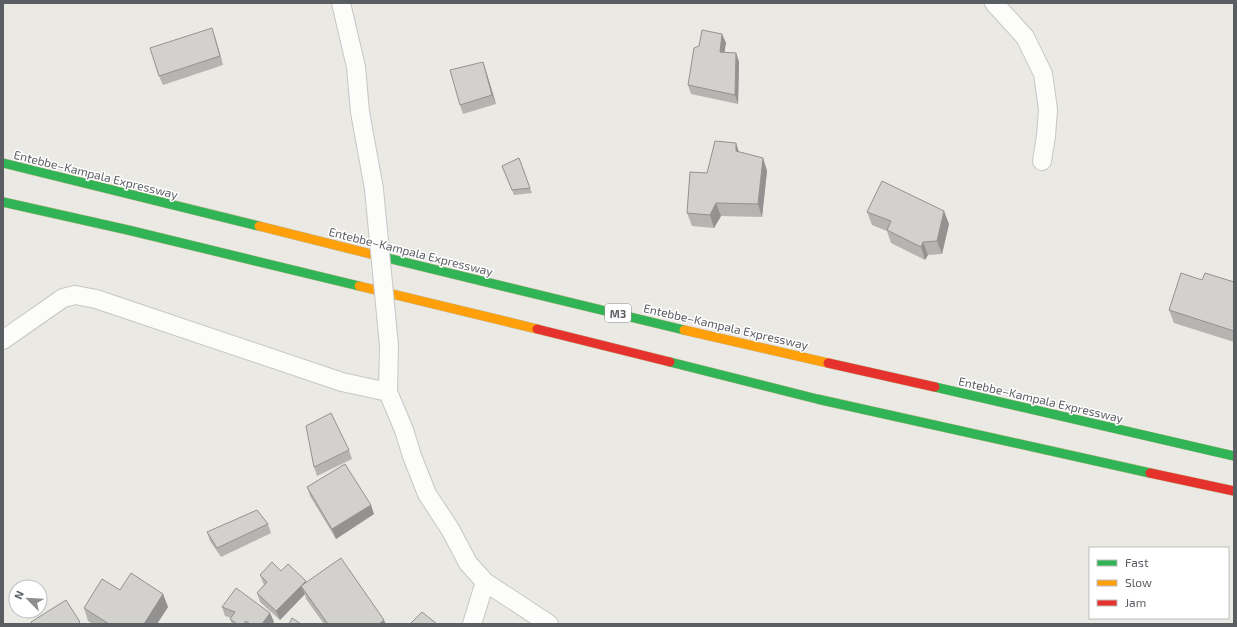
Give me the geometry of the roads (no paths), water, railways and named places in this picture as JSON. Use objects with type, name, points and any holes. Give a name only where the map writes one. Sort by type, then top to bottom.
[{"type":"highway","name":"Entebbe–Kampala Expressway","points":[[3,163],[488,283],[1234,456]]},
{"type":"highway","points":[[3,202],[136,232],[538,329],[817,399],[1234,491]]},
{"type":"street","points":[[341,3],[356,67],[360,112],[374,189],[389,346],[388,392],[404,430],[412,456],[427,494],[450,529],[468,562],[485,582],[549,624]]},
{"type":"street","points":[[994,3],[1025,37],[1043,74],[1048,109],[1042,161]]},
{"type":"street","points":[[3,340],[63,298],[75,295],[96,299],[342,382],[388,392]]},
{"type":"street","points":[[472,624],[485,582]]}]
